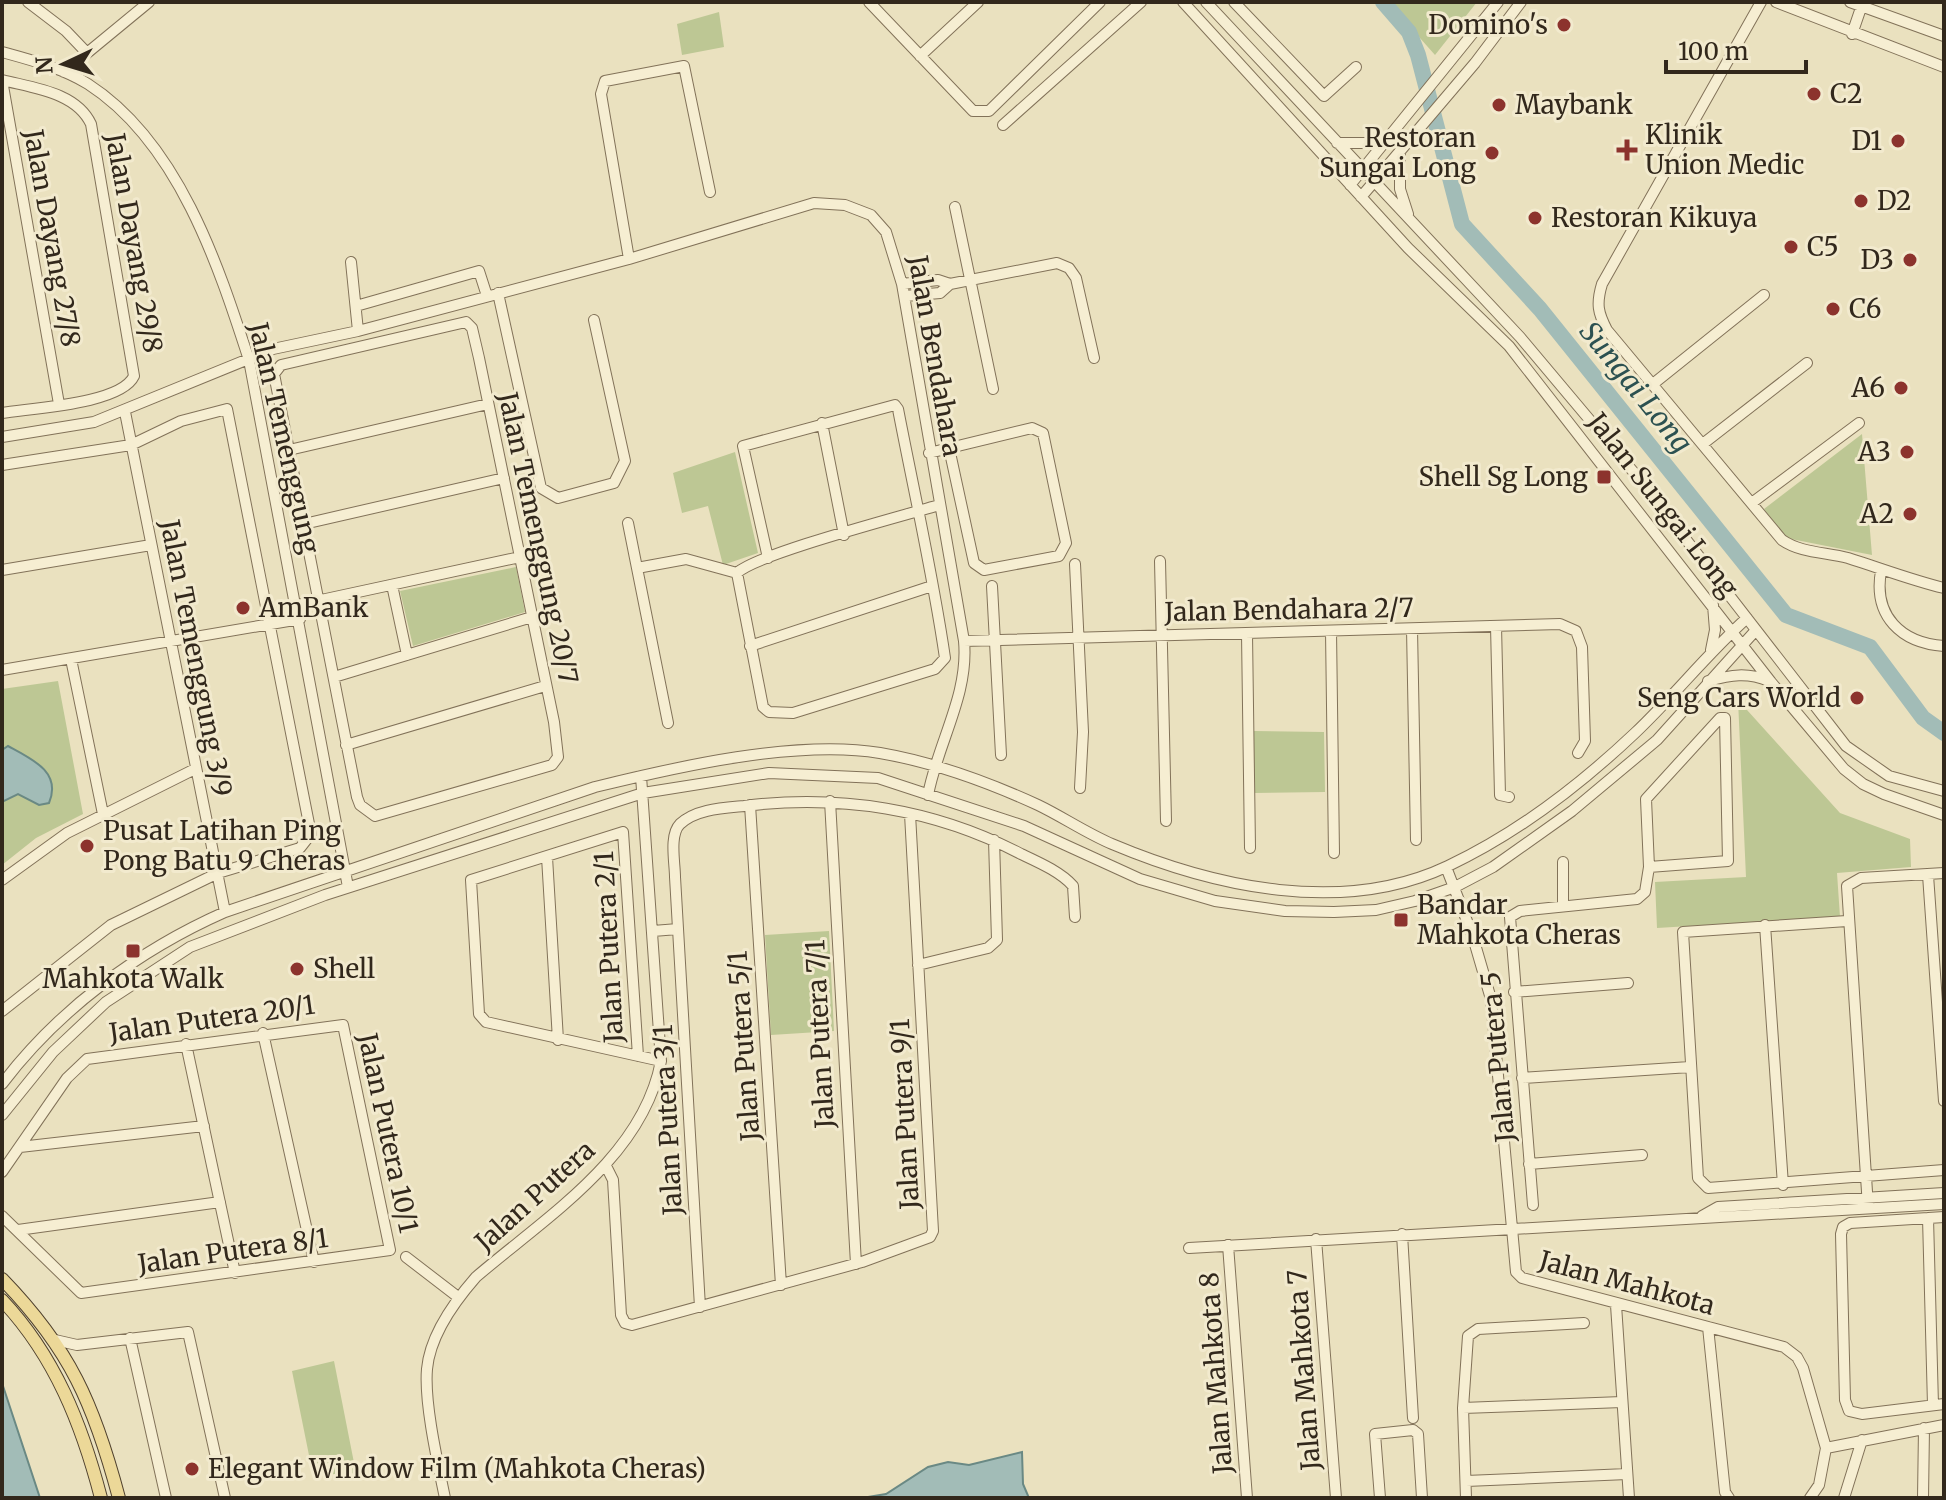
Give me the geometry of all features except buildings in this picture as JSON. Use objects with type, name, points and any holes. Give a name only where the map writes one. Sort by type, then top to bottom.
[{"type":"main road","points":[[2,1279],[55,1340],[79,1381],[99,1428],[119,1498]]},
{"type":"main road","points":[[2,1300],[40,1346],[64,1390],[82,1433],[101,1498]]},
{"type":"street","points":[[30,2],[87,53]]},
{"type":"street","points":[[64,72],[149,2]]},
{"type":"street","points":[[869,2],[973,111],[989,111],[1100,2]]},
{"type":"street","points":[[920,56],[978,2]]},
{"type":"street","points":[[1003,125],[1141,2]]},
{"type":"street","name":"Jalan Sungai Long","points":[[1183,2],[1291,116],[1361,197],[1509,346],[1771,682],[1844,769],[1863,784],[1944,815]]},
{"type":"street","name":"Jalan Sungai Long","points":[[1206,2],[1520,337],[1636,475],[1846,746],[1889,776],[1944,791]]},
{"type":"street","points":[[1234,2],[1324,96],[1356,67]]},
{"type":"street","points":[[1350,185],[1498,2]]},
{"type":"street","points":[[1361,197],[1434,112],[1521,2]]},
{"type":"street","points":[[1761,2],[1602,284],[1598,314],[1782,540],[1794,548],[1831,554],[1944,588]]},
{"type":"street","points":[[1776,2],[1852,34],[1944,67]]},
{"type":"street","points":[[1852,34],[1858,3],[1944,36]]},
{"type":"street","name":"Jalan Temenggung","points":[[2,52],[64,72],[112,102],[147,141],[175,182],[221,278],[249,360],[298,605],[348,887]]},
{"type":"street","points":[[632,258],[601,94],[605,81],[613,77],[684,66],[710,192]]},
{"type":"street","name":"Jalan Dayang 29/8","points":[[2,80],[65,98],[85,113],[91,124],[134,376],[117,393],[59,404]]},
{"type":"street","name":"Jalan Dayang 27/8","points":[[2,80],[59,404]]},
{"type":"street","points":[[1337,143],[1385,143]]},
{"type":"street","points":[[1401,150],[1400,189],[1413,223]]},
{"type":"street","name":"Jalan Bendahara","points":[[2,437],[94,422],[125,412],[273,349],[358,331],[632,258],[814,203],[858,209],[879,223],[893,247],[905,296],[929,453],[964,638],[964,682],[934,766],[928,795]]},
{"type":"street","points":[[955,207],[993,389]]},
{"type":"street","points":[[351,262],[358,331]]},
{"type":"street","points":[[902,284],[938,280],[950,284],[1057,263],[1069,268],[1076,278],[1094,358]]},
{"type":"street","points":[[356,306],[479,271],[493,294],[541,488],[558,498],[614,483],[625,461],[594,320]]},
{"type":"street","points":[[905,296],[940,293],[950,284]]},
{"type":"street","points":[[1653,384],[1764,295]]},
{"type":"street","name":"Jalan Temenggung 20/7","points":[[289,450],[274,374],[281,365],[466,322],[472,328],[559,748],[552,765],[375,816],[360,805],[346,745]]},
{"type":"street","points":[[1509,346],[1520,337]]},
{"type":"street","points":[[1704,443],[1807,363]]},
{"type":"street","points":[[2,413],[59,404]]},
{"type":"street","points":[[488,404],[289,450],[346,745],[545,686]]},
{"type":"street","points":[[737,573],[763,707],[769,712],[793,713],[935,669],[945,658],[895,405],[748,442],[742,451],[768,558]]},
{"type":"street","points":[[2,465],[131,445],[209,412],[222,408],[230,414],[311,834],[300,848],[218,873],[111,925],[2,1011]]},
{"type":"street","name":"Jalan Temenggung 3/9","points":[[125,412],[225,912]]},
{"type":"street","points":[[822,423],[844,535]]},
{"type":"street","points":[[1753,502],[1859,423]]},
{"type":"street","points":[[929,453],[949,448],[1032,428],[1043,433],[1066,543],[1059,556],[984,570],[974,563],[949,448]]},
{"type":"street","points":[[304,524],[504,478]]},
{"type":"street","points":[[737,573],[745,565],[939,505]]},
{"type":"street","points":[[628,523],[668,723]]},
{"type":"street","points":[[2,570],[151,545]]},
{"type":"street","points":[[298,605],[520,557]]},
{"type":"street","points":[[637,568],[686,559],[737,573]]},
{"type":"street","points":[[1160,561],[1166,821]]},
{"type":"street","points":[[1075,564],[1083,732],[1080,788]]},
{"type":"street","points":[[1881,571],[1877,591],[1894,624],[1914,640],[1944,646]]},
{"type":"street","points":[[392,585],[407,655]]},
{"type":"street","points":[[750,646],[932,586]]},
{"type":"street","points":[[992,586],[1001,755]]},
{"type":"street","points":[[1711,650],[1715,630],[1713,604]]},
{"type":"street","points":[[334,677],[532,617]]},
{"type":"street","points":[[2,1084],[49,1029],[129,965],[177,933],[225,912],[595,787],[641,776],[781,753],[834,750],[883,753],[934,766],[1036,805],[1109,843],[1165,864],[1223,880],[1330,893],[1399,884],[1446,867],[1546,808],[1600,765],[1711,650],[1747,618]]},
{"type":"street","points":[[2,670],[300,619]]},
{"type":"street","name":"Jalan Bendahara 2/7","points":[[964,638],[1247,634],[1560,624],[1576,631],[1582,647],[1585,741],[1578,753]]},
{"type":"street","points":[[1496,626],[1500,795],[1509,797]]},
{"type":"street","points":[[1412,629],[1416,840]]},
{"type":"street","points":[[2,1115],[53,1052],[106,1002],[168,960],[200,943],[348,887],[643,793],[769,773],[850,774],[878,778],[1024,826],[1140,879],[1215,901],[1285,911],[1376,910],[1455,887],[1511,856],[1572,811],[1657,740],[1706,681],[1756,630]]},
{"type":"street","points":[[1331,631],[1334,853]]},
{"type":"street","points":[[1247,634],[1250,848]]},
{"type":"street","points":[[71,659],[103,814]]},
{"type":"street","points":[[1706,681],[1753,674],[1771,682]]},
{"type":"street","points":[[1563,862],[1563,906],[1637,899],[1649,885],[1646,799],[1720,718],[1728,722],[1728,861],[1649,867]]},
{"type":"street","points":[[2,880],[35,852],[103,814],[195,769]]},
{"type":"street","name":"Jalan Putera","points":[[445,1498],[427,1369],[435,1342],[458,1297],[476,1277],[606,1166],[646,1109],[661,1061],[641,776]]},
{"type":"street","name":"Jalan Putera 3/1","points":[[700,1307],[675,831],[690,818],[710,810],[806,799],[871,804],[994,840],[1069,882],[1075,891],[1075,917]]},
{"type":"street","name":"Jalan Putera 7/1","points":[[830,801],[856,1264]]},
{"type":"street","name":"Jalan Putera 5/1","points":[[750,805],[781,1285]]},
{"type":"street","name":"Jalan Putera 9/1","points":[[606,1166],[613,1180],[621,1315],[625,1323],[632,1325],[925,1242],[933,1231],[910,814]]},
{"type":"street","name":"Jalan Putera 2/1","points":[[547,857],[620,830],[625,835],[638,1056]]},
{"type":"street","points":[[918,965],[988,948],[997,940],[994,840]]},
{"type":"street","points":[[558,1040],[547,857],[469,883],[479,1014],[492,1025],[558,1040],[661,1061]]},
{"type":"street","name":"Jalan Mahkota","points":[[1446,867],[1491,999],[1513,1264],[1522,1278],[1784,1347],[1797,1357],[1826,1448],[1819,1485],[1810,1498]]},
{"type":"street","points":[[1867,1202],[1846,897],[1852,881],[1944,873]]},
{"type":"street","points":[[1928,875],[1944,1101]]},
{"type":"street","name":"Jalan Putera 5","points":[[1533,1205],[1510,917],[1520,911],[1563,906]]},
{"type":"street","points":[[1847,921],[1689,929],[1680,936],[1698,1178],[1708,1188],[1783,1185],[1944,1170]]},
{"type":"street","points":[[1765,925],[1783,1185]]},
{"type":"street","points":[[653,931],[678,929]]},
{"type":"street","points":[[1514,992],[1628,983]]},
{"type":"street","name":"Jalan Putera 20/1","points":[[20,1147],[67,1078],[87,1059],[263,1033],[343,1025]]},
{"type":"street","name":"Jalan Putera 10/1","points":[[343,1025],[390,1250]]},
{"type":"street","points":[[263,1033],[314,1262]]},
{"type":"street","points":[[186,1044],[235,1273]]},
{"type":"street","points":[[1499,1080],[1690,1067]]},
{"type":"street","points":[[2,1172],[20,1147],[204,1126]]},
{"type":"street","points":[[1529,1164],[1642,1155]]},
{"type":"street","points":[[1189,1248],[1700,1217],[1718,1219],[1944,1193]]},
{"type":"street","points":[[2,1216],[18,1230],[220,1202]]},
{"type":"street","points":[[1867,1202],[1944,1204]]},
{"type":"street","points":[[1928,1218],[1939,1405],[1862,1414],[1849,1411],[1845,1400],[1843,1227],[1850,1223],[1928,1218],[1944,1217]]},
{"type":"street","name":"Jalan Putera 8/1","points":[[18,1230],[81,1293],[390,1250]]},
{"type":"street","points":[[1402,1234],[1413,1418]]},
{"type":"street","name":"Jalan Mahkota 7","points":[[1316,1239],[1336,1498]]},
{"type":"street","name":"Jalan Mahkota 8","points":[[1228,1245],[1247,1498]]},
{"type":"street","points":[[390,1250],[430,1273],[458,1297]]},
{"type":"street","points":[[1616,1305],[1629,1498]]},
{"type":"street","points":[[1466,1498],[1463,1408],[1468,1336],[1478,1329],[1584,1323]]},
{"type":"street","points":[[1708,1327],[1725,1492],[1729,1498]]},
{"type":"street","points":[[55,1340],[77,1345],[188,1332],[225,1498]]},
{"type":"street","points":[[130,1338],[166,1498]]},
{"type":"street","points":[[1463,1408],[1622,1402]]},
{"type":"street","points":[[1826,1448],[1944,1425]]},
{"type":"street","points":[[1923,1498],[1924,1428]]},
{"type":"street","points":[[1380,1498],[1375,1434],[1413,1430],[1418,1434],[1422,1498]]},
{"type":"street","points":[[1844,1498],[1862,1440]]},
{"type":"street","points":[[1466,1481],[1627,1474]]},
{"type":"green space","points":[[1388,2],[1477,2],[1435,55]]},
{"type":"green space","points":[[719,12],[724,47],[682,55],[677,24]]},
{"type":"green space","points":[[1862,434],[1872,555],[1786,538],[1764,509]]},
{"type":"green space","points":[[735,452],[758,553],[723,565],[708,506],[682,513],[673,473]]},
{"type":"green space","points":[[516,567],[525,612],[413,646],[400,591]]},
{"type":"green space","points":[[58,681],[83,814],[36,838],[2,865],[2,689]]},
{"type":"green space","points":[[1738,700],[1840,813],[1910,839],[1911,867],[1837,873],[1840,917],[1657,928],[1655,882],[1746,877]]},
{"type":"green space","points":[[1254,731],[1324,732],[1325,792],[1254,793]]},
{"type":"green space","points":[[829,931],[834,1031],[771,1035],[765,935]]},
{"type":"green space","points":[[334,1361],[356,1473],[313,1475],[292,1371]]},
{"type":"water","points":[[8,746],[35,762],[48,775],[52,792],[49,803],[39,805],[18,794],[2,802],[2,750]]},
{"type":"water","points":[[2,1383],[40,1498],[3,1498]]},
{"type":"water","points":[[1022,1452],[1023,1484],[1029,1498],[862,1498],[886,1494],[928,1467],[948,1462],[969,1465]]},
{"type":"waterway","name":"Sungai Long","points":[[1383,2],[1409,32],[1418,55],[1462,224],[1540,309],[1786,615],[1870,647],[1923,718],[1944,733]]},
{"type":"place","name":"Domino's","points":[[1564,25]]},
{"type":"place","name":"C2","points":[[1814,94]]},
{"type":"place","name":"Maybank","points":[[1499,105]]},
{"type":"place","name":"D1","points":[[1898,141]]},
{"type":"place","name":"Klinik Union Medic","points":[[1627,150]]},
{"type":"place","name":"Restoran Sungai Long","points":[[1492,153]]},
{"type":"place","name":"D2","points":[[1861,201]]},
{"type":"place","name":"Restoran Kikuya","points":[[1535,218]]},
{"type":"place","name":"C5","points":[[1791,247]]},
{"type":"place","name":"D3","points":[[1910,260]]},
{"type":"place","name":"C6","points":[[1833,309]]},
{"type":"place","name":"A6","points":[[1901,388]]},
{"type":"place","name":"A3","points":[[1907,452]]},
{"type":"place","name":"Shell Sg Long","points":[[1604,477]]},
{"type":"place","name":"A2","points":[[1910,514]]},
{"type":"place","name":"AmBank","points":[[243,608]]},
{"type":"place","name":"Seng Cars World","points":[[1857,698]]},
{"type":"place","name":"Pusat Latihan Ping Pong Batu 9 Cheras","points":[[87,846]]},
{"type":"place","name":"Bandar Mahkota Cheras","points":[[1401,920]]},
{"type":"place","name":"Mahkota Walk","points":[[133,951]]},
{"type":"place","name":"Shell","points":[[297,969]]},
{"type":"place","name":"Elegant Window Film (Mahkota Cheras)","points":[[192,1469]]}]
